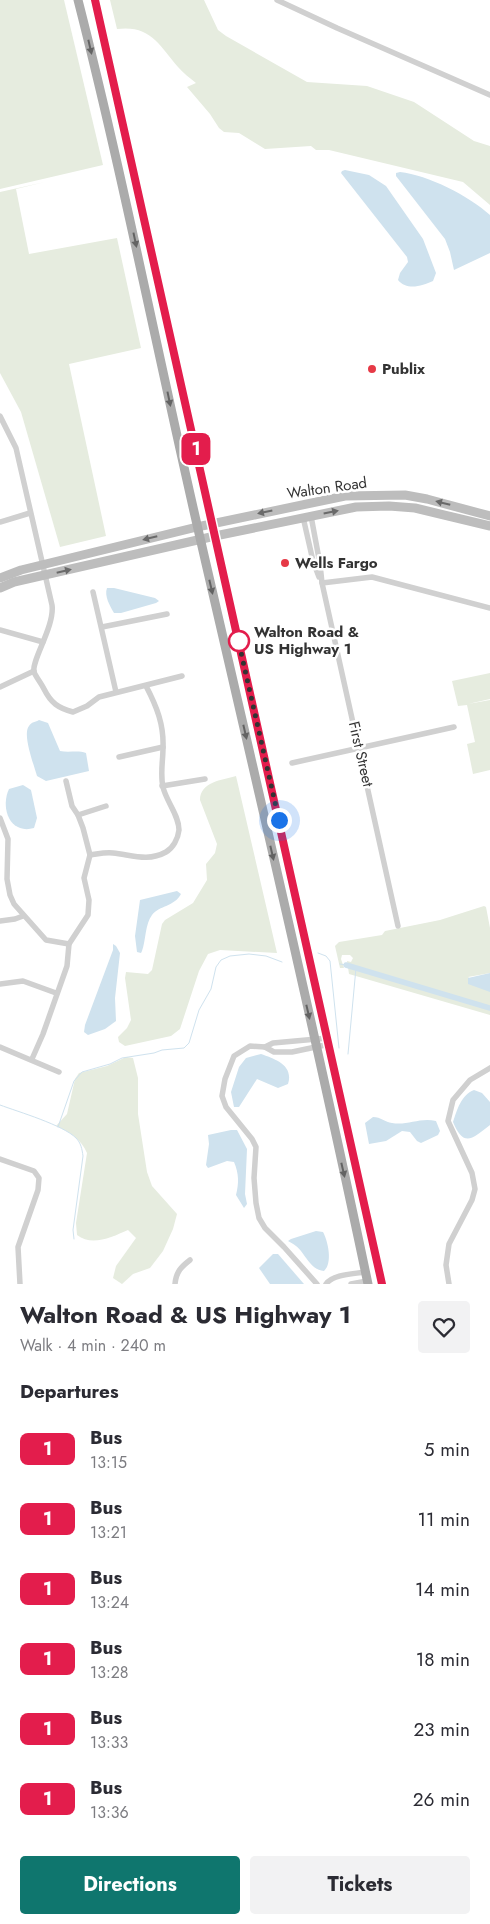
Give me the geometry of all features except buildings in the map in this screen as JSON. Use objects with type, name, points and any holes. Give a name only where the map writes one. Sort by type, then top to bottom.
[{"type":"main road","points":[[78,0],[126,200],[200,540],[250,754],[368,1283]]},
{"type":"main road","points":[[95,0],[329,1041],[381,1284]]},
{"type":"main road","points":[[126,200],[136,214],[143,216]]},
{"type":"main road","points":[[149,304],[158,308],[163,320],[168,325]]},
{"type":"main road","name":"Walton Road","points":[[0,578],[21,570],[212,523],[320,500],[368,495],[405,496],[427,499],[490,516]]},
{"type":"main road","name":"Walton Road","points":[[0,588],[14,582],[215,536],[356,507],[389,506],[415,508],[490,526]]},
{"type":"main road","points":[[250,754],[260,767],[268,772]]},
{"type":"main road","points":[[366,1272],[381,1284]]},
{"type":"street","points":[[277,0],[490,95]]},
{"type":"street","points":[[0,416],[16,448],[53,613],[35,662],[34,671],[54,705],[73,712],[88,706],[99,697],[182,676]]},
{"type":"street","points":[[0,522],[30,513]]},
{"type":"street","name":"First Street","points":[[307,516],[313,561],[322,584],[360,748],[398,926]]},
{"type":"street","points":[[322,584],[372,576],[490,608]]},
{"type":"street","points":[[93,592],[116,692]]},
{"type":"street","points":[[102,628],[167,614]]},
{"type":"street","points":[[0,630],[43,642]]},
{"type":"street","points":[[0,688],[34,671]]},
{"type":"street","points":[[90,855],[106,852],[146,858],[166,852],[177,839],[179,829],[176,818],[162,786],[164,747],[156,704],[146,686]]},
{"type":"street","points":[[292,763],[454,727]]},
{"type":"street","points":[[119,757],[164,747]]},
{"type":"street","points":[[162,786],[205,778]]},
{"type":"street","points":[[32,1058],[43,1034],[67,966],[69,944],[88,915],[89,900],[84,878],[90,855],[78,815],[72,806],[66,781]]},
{"type":"street","points":[[78,815],[106,806]]},
{"type":"street","points":[[0,818],[8,840],[7,879],[14,904],[46,940],[69,944]]},
{"type":"street","points":[[0,921],[23,916]]},
{"type":"street","points":[[0,984],[23,981],[56,993]]},
{"type":"street","points":[[265,1047],[273,1043],[329,1041]]},
{"type":"street","points":[[315,1043],[292,1052],[274,1052],[265,1047],[250,1046],[234,1056],[225,1079],[222,1101],[230,1114],[252,1139],[256,1147],[254,1178],[259,1218],[265,1228],[317,1284]]},
{"type":"street","points":[[0,1046],[32,1058],[59,1072]]},
{"type":"street","points":[[448,1284],[446,1265],[449,1244],[472,1200],[475,1189],[472,1173],[448,1122],[453,1100],[470,1080],[490,1068]]},
{"type":"street","points":[[0,1159],[34,1171],[39,1178],[38,1190],[18,1247],[20,1284]]},
{"type":"street","points":[[175,1284],[176,1275],[180,1268],[190,1260]]},
{"type":"street","points":[[326,1284],[327,1281],[338,1277],[366,1272]]},
{"type":"street","points":[[351,1284],[368,1283]]},
{"type":"shaded area","points":[[0,0],[64,0],[103,165],[0,189]]},
{"type":"shaded area","points":[[110,0],[204,0],[218,30],[307,82],[367,86],[414,102],[474,141],[490,146],[490,205],[463,182],[329,150],[316,150],[311,146],[265,149],[239,133],[224,132],[187,87],[196,83],[180,69],[153,38],[138,30],[117,29]]},
{"type":"shaded area","points":[[45,182],[16,189],[29,254],[117,238],[141,348],[69,364],[106,536],[60,547],[21,412],[0,373],[0,192]]},
{"type":"shaded area","points":[[490,673],[490,699],[468,704],[490,700],[490,770],[473,774],[467,744],[475,742],[467,705],[458,706],[452,681]]},
{"type":"shaded area","points":[[236,776],[277,953],[220,950],[208,954],[199,971],[180,1029],[171,1036],[125,1046],[119,1042],[118,1037],[127,1028],[131,1020],[125,978],[126,972],[148,974],[152,970],[162,924],[165,920],[193,903],[207,880],[206,864],[215,853],[217,844],[200,800],[201,794],[204,789],[213,783]]},
{"type":"shaded area","points":[[484,906],[486,907],[490,928],[490,973],[468,977],[490,991],[490,1015],[349,974],[347,961],[351,962],[353,958],[350,955],[342,955],[341,959],[344,968],[340,968],[335,946],[339,942],[382,935],[385,931],[440,920]]},
{"type":"shaded area","points":[[126,1057],[133,1058],[138,1078],[138,1114],[147,1172],[152,1186],[177,1214],[173,1229],[163,1251],[150,1268],[133,1274],[122,1284],[113,1278],[116,1266],[136,1238],[128,1230],[96,1241],[83,1239],[77,1235],[76,1223],[87,1153],[82,1144],[74,1137],[56,1126],[67,1114],[75,1079],[79,1073],[107,1066]]},
{"type":"water","points":[[345,170],[369,175],[386,186],[423,239],[436,273],[433,281],[419,286],[406,286],[398,280],[400,273],[408,262],[407,257],[341,173]]},
{"type":"water","points":[[400,172],[423,177],[448,188],[471,201],[490,215],[490,253],[454,270],[445,239],[396,176],[396,173]]},
{"type":"water","points":[[107,588],[155,598],[159,601],[121,613],[114,613],[107,598]]},
{"type":"water","points":[[39,720],[48,723],[60,751],[86,753],[89,771],[46,781],[37,776],[29,750],[27,730],[32,723]]},
{"type":"water","points":[[23,785],[31,790],[37,818],[34,828],[19,828],[13,824],[7,812],[6,804],[9,789]]},
{"type":"water","points":[[177,891],[181,894],[175,901],[152,915],[148,923],[142,951],[141,953],[137,952],[135,936],[140,900]]},
{"type":"water","points":[[113,944],[120,953],[115,998],[116,1021],[105,1029],[88,1035],[84,1032],[85,1025],[113,950]]},
{"type":"water","points":[[490,973],[490,992],[468,984],[468,978]]},
{"type":"water","points":[[261,1054],[286,1067],[289,1077],[288,1084],[278,1088],[257,1079],[239,1107],[234,1107],[231,1092],[239,1067],[246,1058]]},
{"type":"water","points":[[474,1090],[482,1093],[490,1102],[490,1125],[473,1137],[465,1138],[457,1130],[453,1122],[463,1099]]},
{"type":"water","points":[[373,1117],[398,1124],[424,1120],[436,1121],[440,1131],[438,1135],[421,1143],[410,1132],[402,1131],[386,1141],[369,1144],[365,1123]]},
{"type":"water","points":[[237,1130],[247,1149],[245,1194],[247,1204],[244,1208],[236,1195],[238,1178],[234,1162],[227,1161],[208,1168],[206,1165],[209,1144],[208,1135]]},
{"type":"water","points":[[316,1231],[323,1232],[328,1246],[329,1258],[324,1271],[315,1267],[299,1249],[288,1241]]},
{"type":"water","points":[[273,1254],[278,1254],[304,1284],[270,1284],[259,1268]]},
{"type":"waterway","points":[[318,953],[326,956],[330,961],[339,1048]]},
{"type":"waterway","points":[[58,1127],[74,1081],[82,1072],[110,1064],[122,1058],[162,1050],[184,1048],[189,1043],[199,1010],[211,989],[216,967],[221,960],[230,956],[249,954],[266,956],[282,962]]},
{"type":"waterway","points":[[340,964],[346,965]]},
{"type":"waterway","points":[[346,965],[490,1008]]},
{"type":"waterway","points":[[348,1054],[356,968]]},
{"type":"waterway","points":[[0,1105],[61,1128],[70,1133],[79,1142],[83,1156],[73,1230],[74,1239]]},
{"type":"bus line","name":"1","points":[[95,0],[382,1284]]},
{"type":"place","name":"Publix","points":[[372,369]]},
{"type":"place","name":"Wells Fargo","points":[[285,563]]},
{"type":"place","name":"Walton Road & US Highway 1","points":[[239,641]]},
{"type":"route","points":[[239,641],[238,639],[279,820]]}]
